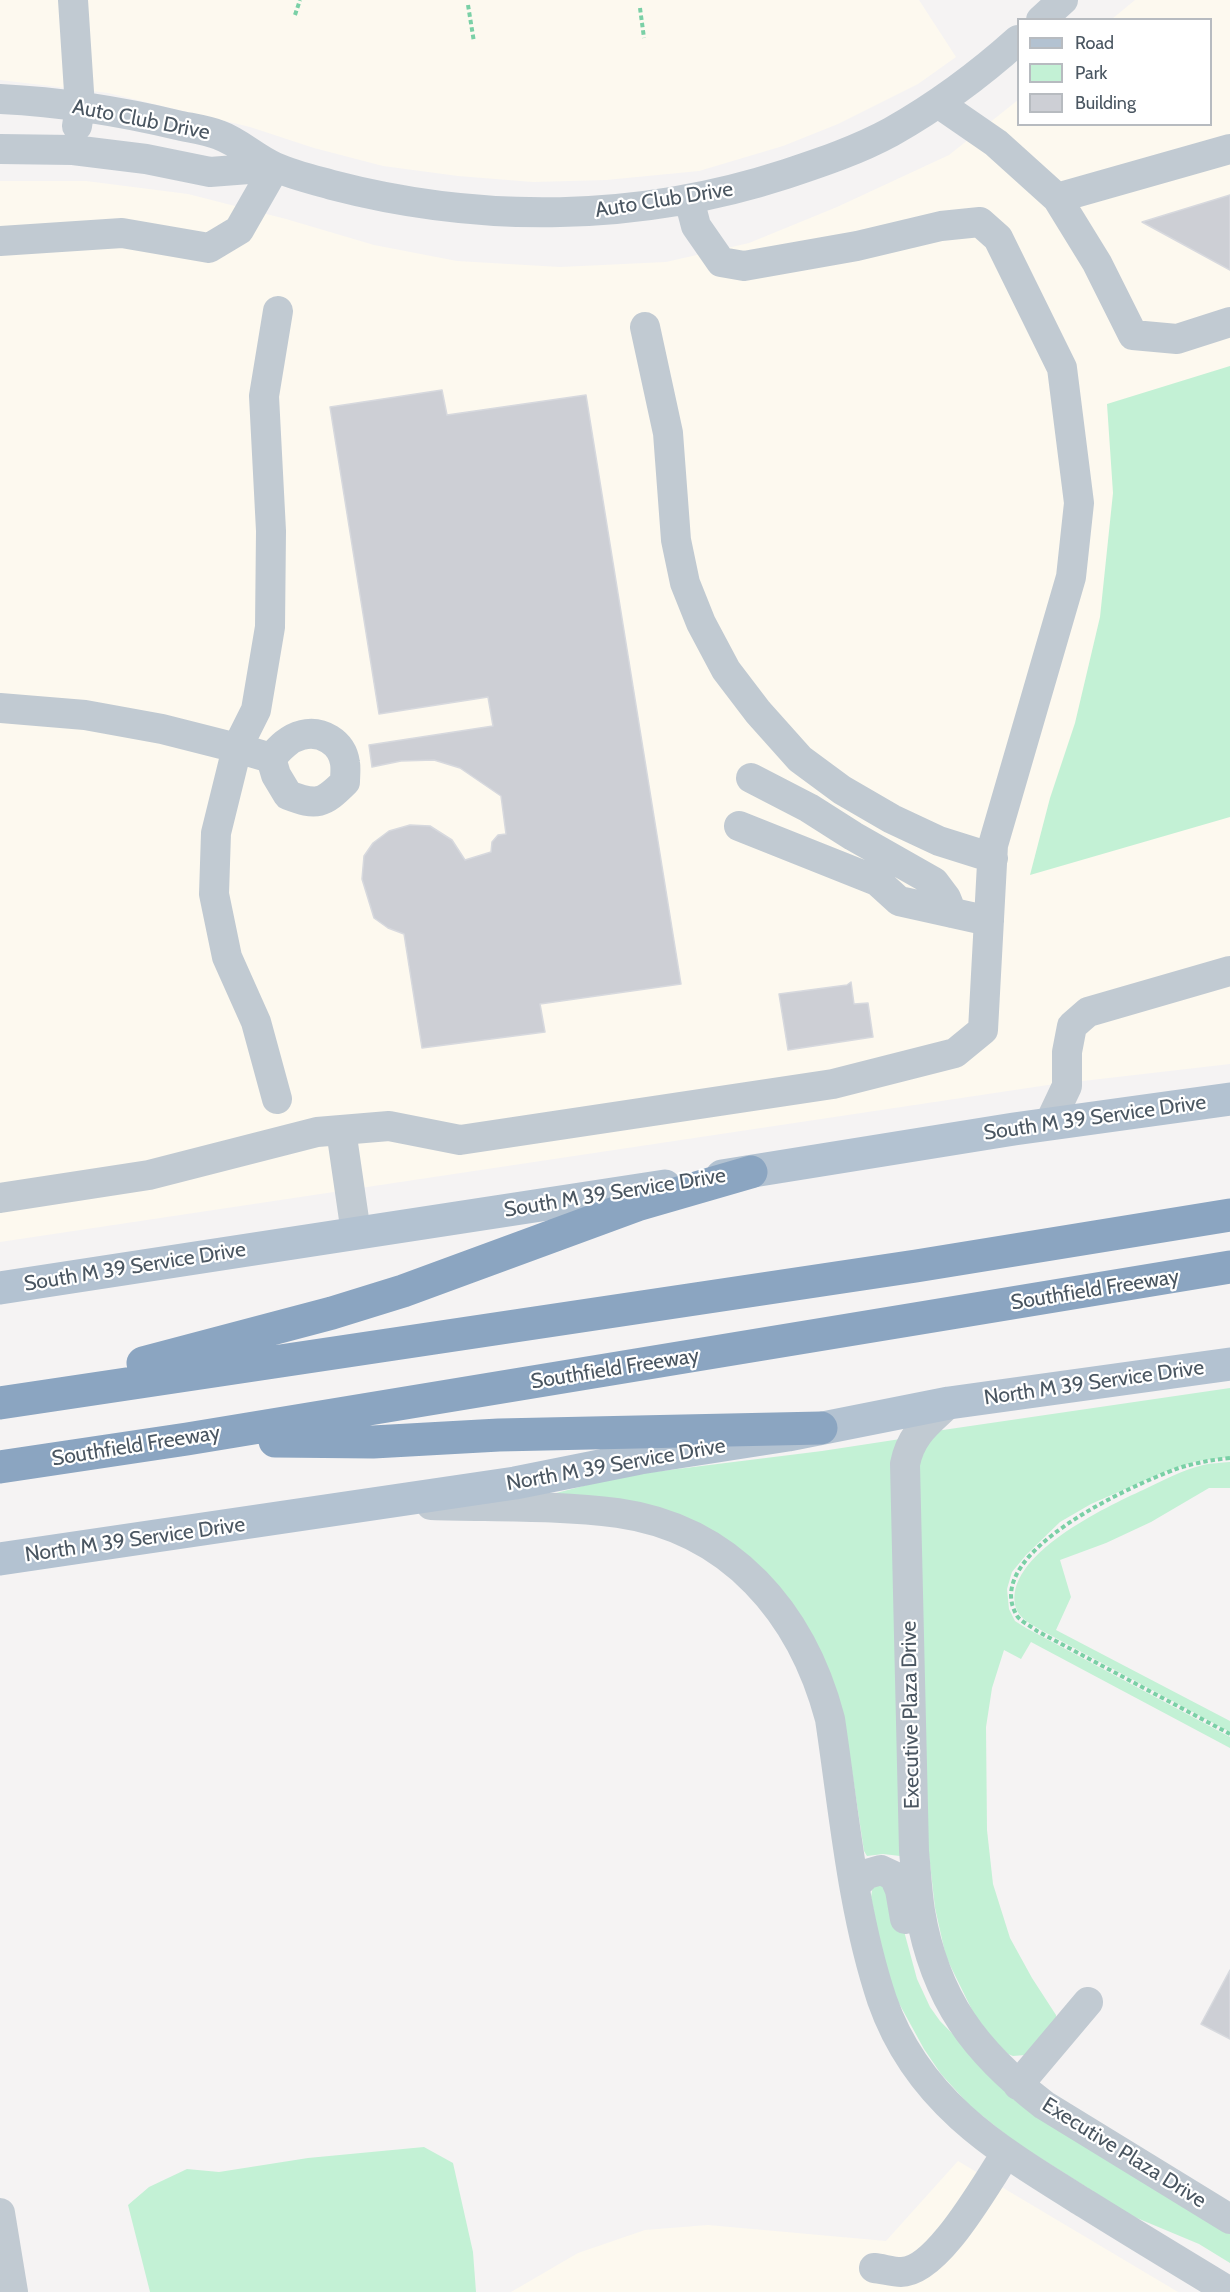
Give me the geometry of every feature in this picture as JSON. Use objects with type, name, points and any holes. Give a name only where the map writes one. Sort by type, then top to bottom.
[{"type":"highway","points":[[49,1395],[151,1360],[332,1313],[393,1294],[637,1205],[751,1172]]},
{"type":"highway","points":[[0,1403],[916,1266],[1230,1215]]},
{"type":"highway","name":"Southfield Freeway","points":[[0,1467],[187,1440],[1230,1267]]},
{"type":"highway","points":[[187,1440],[373,1442],[499,1436],[821,1428]]},
{"type":"main road","name":"South M 39 Service Drive","points":[[0,1288],[1049,1124],[1230,1098]]},
{"type":"main road","name":"North M 39 Service Drive","points":[[0,1559],[514,1484],[640,1458],[821,1428],[949,1403],[1230,1364]]},
{"type":"street","points":[[73,0],[80,107],[73,150]]},
{"type":"street","points":[[1043,18],[1063,0]]},
{"type":"street","name":"Auto Club Drive","points":[[2,107],[80,107],[151,119],[220,135],[275,167],[373,195],[474,210],[519,213],[600,212],[689,199],[758,183],[828,160],[889,133],[938,104],[1017,41]]},
{"type":"street","points":[[938,104],[996,143],[1057,198],[1097,263],[1133,335],[1177,339],[1230,322]]},
{"type":"street","name":"Auto Club Drive","points":[[0,149],[73,150],[146,159],[210,172],[275,167]]},
{"type":"street","points":[[1057,198],[1230,149]]},
{"type":"street","points":[[0,241],[122,233],[209,248],[239,230],[275,167]]},
{"type":"street","points":[[0,1198],[148,1175],[317,1132],[389,1126],[460,1140],[833,1084],[955,1053],[983,1030],[993,845],[1071,577],[1079,503],[1062,368],[998,238],[980,222],[940,226],[857,246],[744,266],[721,261],[696,226],[689,199]]},
{"type":"street","points":[[277,1099],[256,1022],[227,957],[214,894],[216,833],[237,748],[256,710],[270,627],[271,531],[264,396],[278,312]]},
{"type":"street","points":[[645,327],[668,433],[676,540],[685,583],[701,623],[726,670],[758,712],[800,759],[842,790],[892,819],[939,841],[993,858]]},
{"type":"street","points":[[0,708],[85,715],[162,729],[271,758]]},
{"type":"street","points":[[751,778],[809,807],[853,836],[934,882],[946,898],[952,913]]},
{"type":"street","points":[[739,826],[877,881],[899,901],[989,921]]},
{"type":"street","points":[[1049,1124],[1067,1086],[1067,1052],[1072,1026],[1088,1012],[1230,971]]},
{"type":"street","points":[[341,1130],[356,1233]]},
{"type":"street","name":"Executive Plaza Drive","points":[[949,1403],[916,1434],[908,1448],[905,1464],[914,1851],[920,1910],[932,1960],[949,2002],[969,2034],[992,2061],[1018,2085],[1044,2105],[1230,2219]]},
{"type":"street","points":[[386,1503],[620,1513],[678,1529],[710,1545],[733,1561],[762,1588],[788,1620],[809,1656],[823,1692],[830,1719],[855,1886],[869,1954],[883,2002],[903,2045],[929,2085],[960,2118],[1006,2154],[1230,2292]]},
{"type":"street","name":"Executive Plaza Drive","points":[[855,1886],[867,1874],[881,1870],[894,1876],[900,1890],[911,1949],[932,2006],[969,2034]]},
{"type":"street","points":[[1018,2085],[1088,2002]]},
{"type":"street","points":[[874,2268],[902,2272],[915,2269],[928,2261],[948,2241],[1006,2154]]},
{"type":"street","points":[[0,2213],[13,2292]]},
{"type":"street","points":[[1129,2231],[1197,2249],[1230,2269]]},
{"type":"path","points":[[295,15],[300,0]]},
{"type":"path","points":[[468,4],[474,42]]},
{"type":"path","points":[[640,8],[644,38]]},
{"type":"path","points":[[1230,1458],[1208,1460],[1176,1469],[1089,1509],[1057,1530],[1027,1560],[1015,1576],[1010,1596],[1016,1616],[1037,1631],[1230,1734]]},
{"type":"shaded area","points":[[0,0],[919,0],[956,57],[918,84],[838,124],[783,146],[699,171],[606,180],[533,182],[458,176],[383,166],[314,148],[250,127],[108,93],[0,80]]},
{"type":"shaded area","points":[[1135,0],[1230,0],[1230,1064],[1048,1085],[0,1242],[0,181],[86,181],[188,194],[286,219],[374,245],[457,261],[560,267],[666,262],[749,243],[837,207],[949,155],[1017,101],[1017,126],[1212,126],[1212,18],[1113,18]]},
{"type":"shaded area","points":[[958,2161],[1178,2292],[511,2292],[578,2253],[645,2230],[708,2225],[886,2241]]},
{"type":"green space","points":[[1230,366],[1230,817],[1030,875],[1050,798],[1075,723],[1100,617],[1113,493],[1107,404]]},
{"type":"green space","points":[[1230,1388],[1230,1457],[1197,1461],[1164,1472],[1091,1504],[1060,1522],[1012,1572],[1007,1589],[1009,1609],[1015,1621],[1230,1737],[1230,1748],[1031,1642],[1021,1659],[1004,1650],[992,1688],[986,1727],[987,1830],[993,1884],[1010,1938],[1056,2015],[1056,2019],[1025,2055],[1013,2056],[993,2039],[974,2014],[946,1957],[935,1908],[927,1837],[916,1465],[936,1431]]},
{"type":"green space","points":[[907,1438],[900,1856],[883,1854],[867,1856],[864,1851],[846,1732],[745,1556],[526,1501],[621,1476]]},
{"type":"green space","points":[[1230,1462],[1230,1488],[1209,1488],[1151,1522],[1106,1543],[1060,1560],[1071,1597],[1056,1630],[1230,1721],[1230,1732],[1029,1623],[1016,1608],[1016,1589],[1025,1570],[1040,1552],[1083,1521],[1180,1473],[1206,1464]]},
{"type":"green space","points":[[883,1880],[901,1920],[917,1979],[930,2007],[940,2021],[985,2067],[1230,2231],[1230,2263],[1199,2244],[1132,2216],[1015,2142],[970,2106],[941,2074],[924,2049],[895,1996],[884,1965],[871,1897],[873,1885]]},
{"type":"green space","points":[[424,2147],[453,2163],[473,2252],[476,2292],[150,2292],[128,2205],[149,2187],[187,2169],[219,2172],[308,2158]]},
{"type":"building","points":[[1230,195],[1230,270],[1142,222]]},
{"type":"building","points":[[442,390],[447,415],[586,395],[681,984],[540,1004],[545,1032],[422,1048],[404,934],[388,928],[374,918],[362,879],[364,856],[373,843],[389,831],[410,825],[430,826],[452,840],[465,860],[491,852],[492,842],[498,835],[506,834],[501,796],[460,768],[434,760],[401,761],[372,767],[369,745],[493,726],[488,697],[379,714],[330,407]]},
{"type":"building","points":[[851,982],[854,1004],[868,1003],[873,1037],[788,1050],[779,994],[847,985]]},
{"type":"building","points":[[1230,1970],[1230,2039],[1201,2024]]}]
